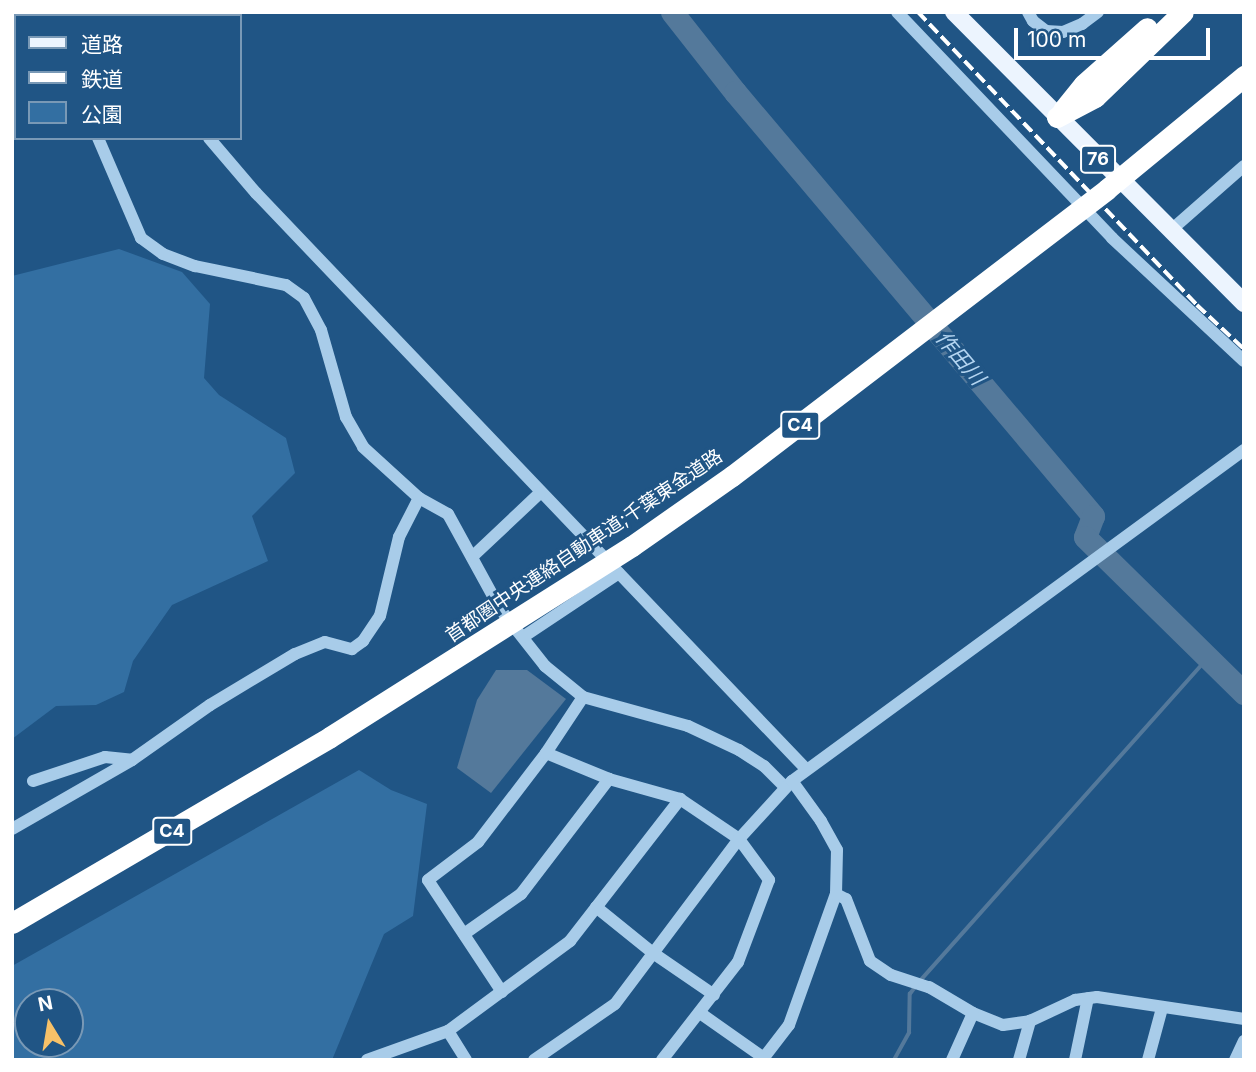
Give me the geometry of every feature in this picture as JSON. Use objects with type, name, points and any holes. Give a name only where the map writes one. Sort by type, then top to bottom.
[{"type":"highway","points":[[1057,117],[1084,84],[1164,12]]},
{"type":"highway","points":[[1057,117],[1095,97],[1183,12]]},
{"type":"highway","name":"首都圏中央連絡自動車道;千葉東金道路","points":[[12,923],[330,737],[632,546],[732,476],[1107,189],[1244,76]]},
{"type":"main road","name":"76","points":[[954,12],[1170,232],[1244,303]]},
{"type":"street","points":[[897,12],[1112,238],[1244,360]]},
{"type":"street","points":[[1028,12],[1033,21],[1046,31],[1063,32],[1082,24],[1098,12]]},
{"type":"street","points":[[100,140],[141,239],[163,254],[195,266],[286,285],[304,298],[321,330],[346,417],[363,447],[419,498],[448,514],[500,609],[545,666],[583,697],[688,726],[747,755],[788,784],[821,821],[837,850],[836,894],[789,1025],[763,1059],[701,1013]]},
{"type":"street","points":[[211,140],[256,193],[806,769]]},
{"type":"street","points":[[1170,232],[1244,166]]},
{"type":"street","points":[[534,1060],[615,1003],[739,839],[788,784],[1244,450]]},
{"type":"street","points":[[472,557],[540,493]]},
{"type":"street","points":[[12,828],[132,760],[210,705],[314,644],[326,642],[352,649],[363,641],[380,616],[399,537],[419,498]]},
{"type":"street","points":[[523,637],[619,573]]},
{"type":"street","points":[[502,992],[428,880],[478,842],[546,753],[583,697]]},
{"type":"street","points":[[546,753],[609,779],[680,799],[739,839],[769,880],[738,961],[701,1013],[662,1060]]},
{"type":"street","points":[[33,781],[105,757],[132,760]]},
{"type":"street","points":[[464,934],[522,894],[609,779]]},
{"type":"street","points":[[367,1060],[448,1031],[570,941],[680,799]]},
{"type":"street","points":[[836,894],[846,899],[870,961],[891,975],[929,987],[973,1013],[1003,1025],[1030,1021],[1075,1000],[1088,998],[1244,1019]]},
{"type":"street","points":[[596,907],[653,953],[713,995]]},
{"type":"street","points":[[1075,1060],[1088,998]]},
{"type":"street","points":[[1148,1060],[1162,1008]]},
{"type":"street","points":[[951,1060],[973,1013]]},
{"type":"street","points":[[1019,1060],[1030,1021]]},
{"type":"street","points":[[448,1031],[466,1060]]},
{"type":"street","points":[[1235,1060],[1244,1041]]},
{"type":"green space","points":[[119,249],[182,272],[210,304],[204,378],[219,395],[286,438],[295,473],[252,516],[268,561],[172,605],[133,661],[124,692],[96,705],[56,706],[12,739],[12,276]]},
{"type":"green space","points":[[359,770],[391,790],[427,804],[413,916],[384,934],[332,1060],[12,1060],[12,966]]},
{"type":"shaded area","points":[[496,670],[527,670],[566,699],[491,793],[457,768],[477,700]]},
{"type":"waterway","name":"作田川","points":[[672,12],[735,92],[1093,516],[1085,537],[1244,693]]},
{"type":"waterway","points":[[920,981],[1207,659]]},
{"type":"waterway","points":[[894,1060],[909,1033],[910,994],[915,987]]},
{"type":"railway","points":[[918,12],[1197,305],[1244,349]]}]
